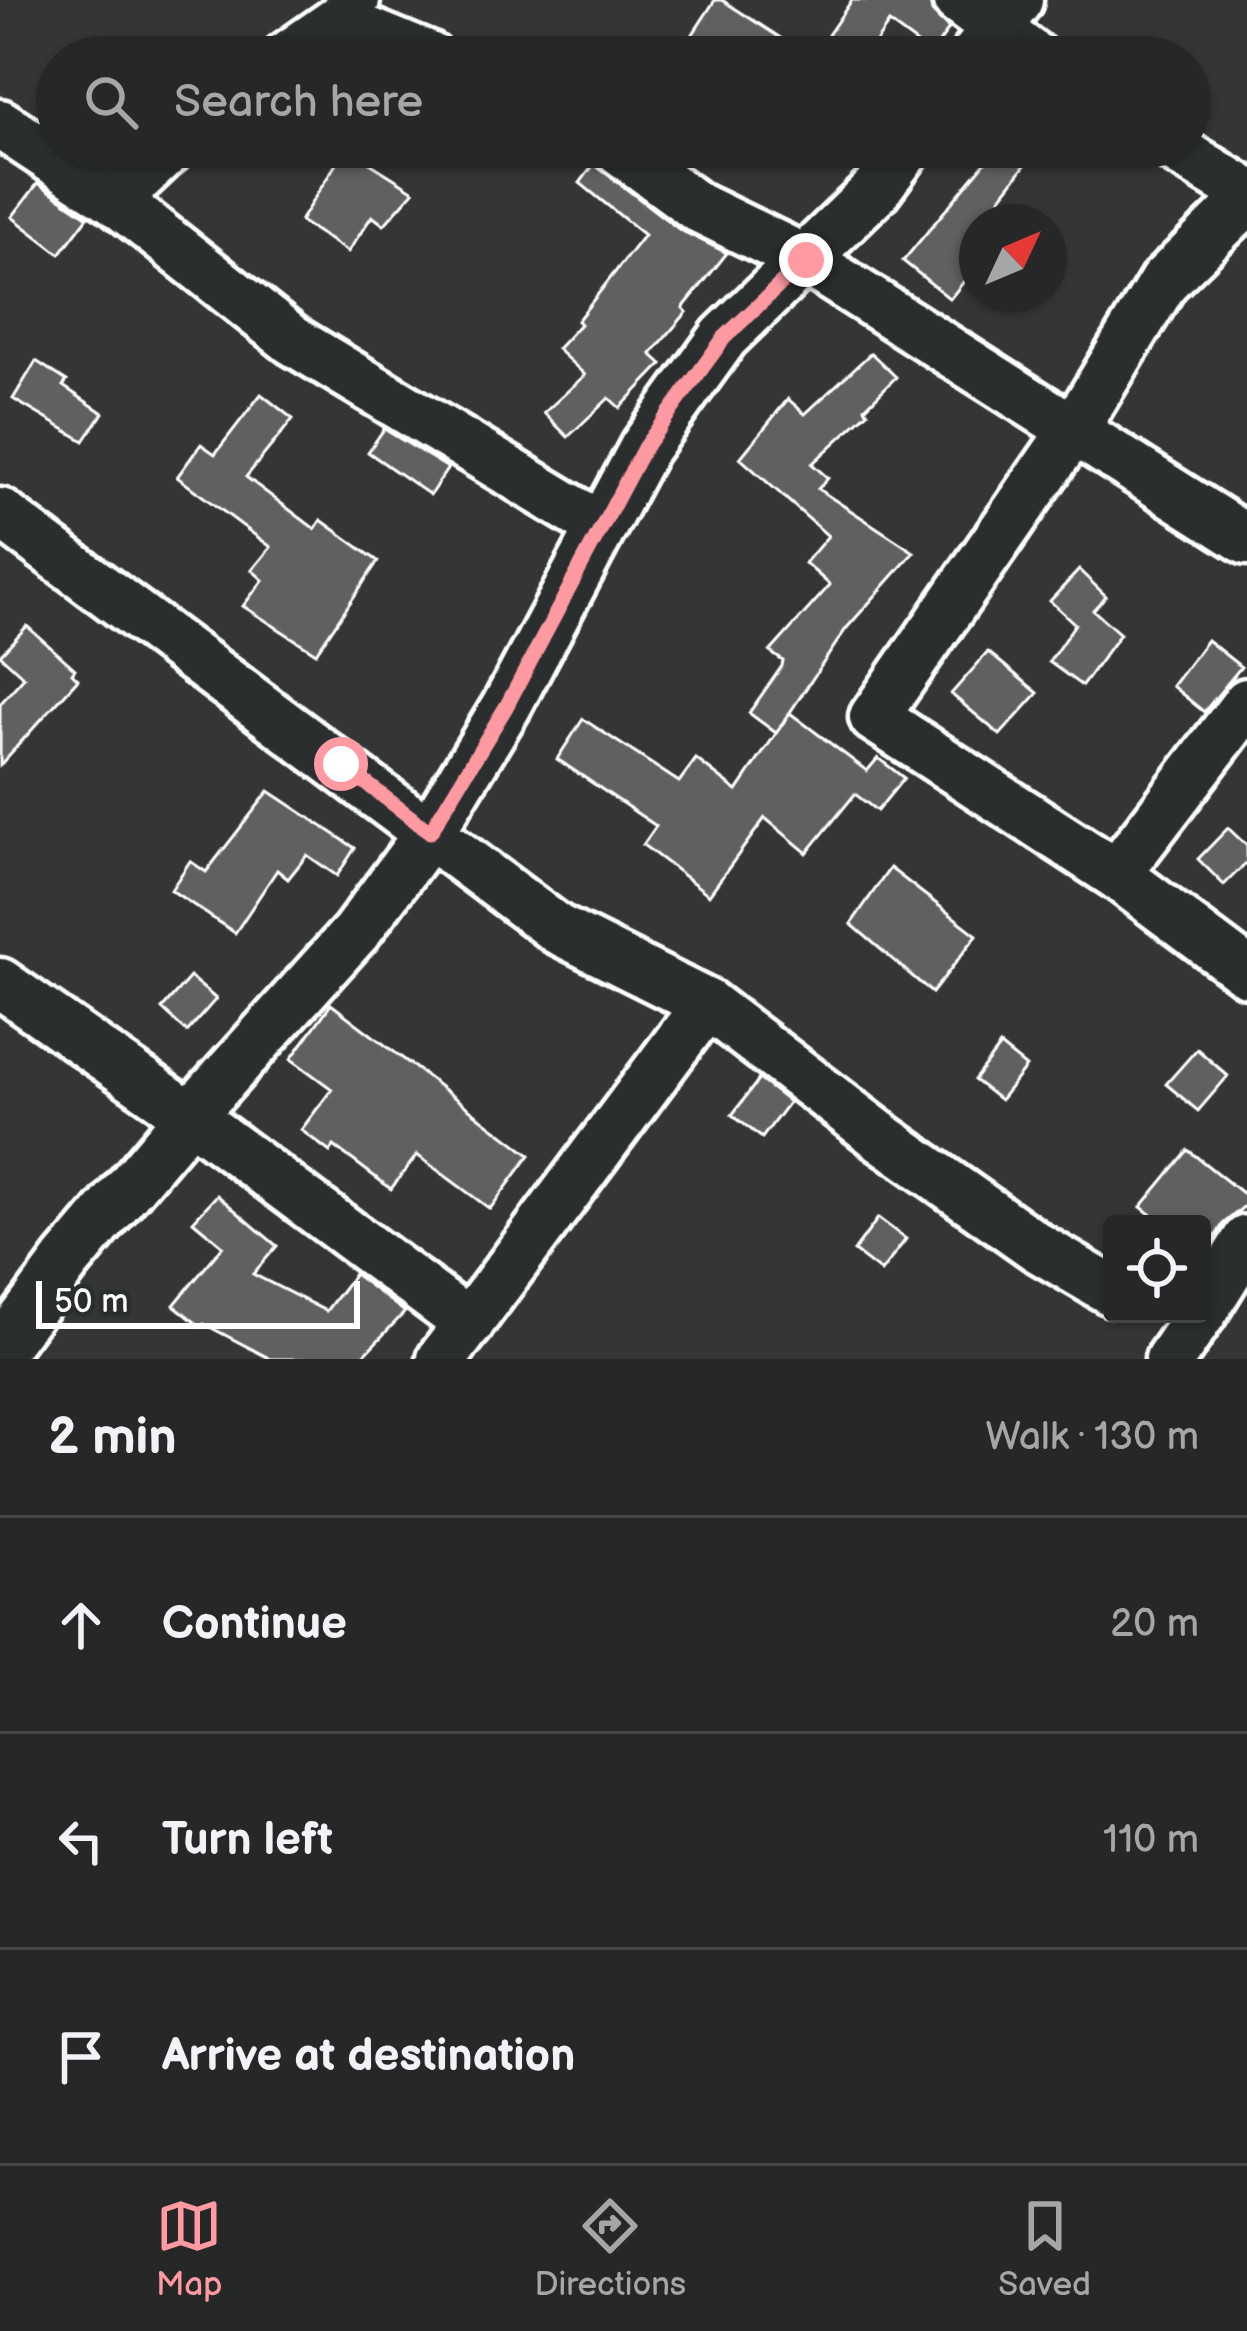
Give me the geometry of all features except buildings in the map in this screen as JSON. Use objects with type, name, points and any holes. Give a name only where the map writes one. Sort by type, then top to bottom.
[{"type":"street","points":[[958,0],[1005,36]]},
{"type":"street","points":[[313,36],[347,10],[392,36]]},
{"type":"street","points":[[0,124],[36,148]]},
{"type":"street","points":[[67,168],[115,200],[292,340],[601,527]]},
{"type":"street","points":[[115,200],[149,168]]},
{"type":"street","points":[[644,168],[697,207],[806,260],[1247,541]]},
{"type":"street","points":[[0,1351],[67,1261],[190,1116],[356,932],[430,832],[506,707],[644,448],[724,338],[876,190],[892,168]]},
{"type":"street","points":[[1204,168],[1247,196],[1164,281],[1074,429],[874,717],[1116,874],[1247,972]]},
{"type":"street","points":[[0,513],[557,929],[707,1004],[1002,1222],[1103,1285]]},
{"type":"street","points":[[1116,874],[1247,703]]},
{"type":"street","points":[[0,983],[190,1116],[456,1342],[707,1004]]},
{"type":"street","points":[[1183,1327],[1245,1246]]},
{"type":"route","points":[[341,764],[430,832],[506,707],[644,448],[724,338],[806,260]]}]
